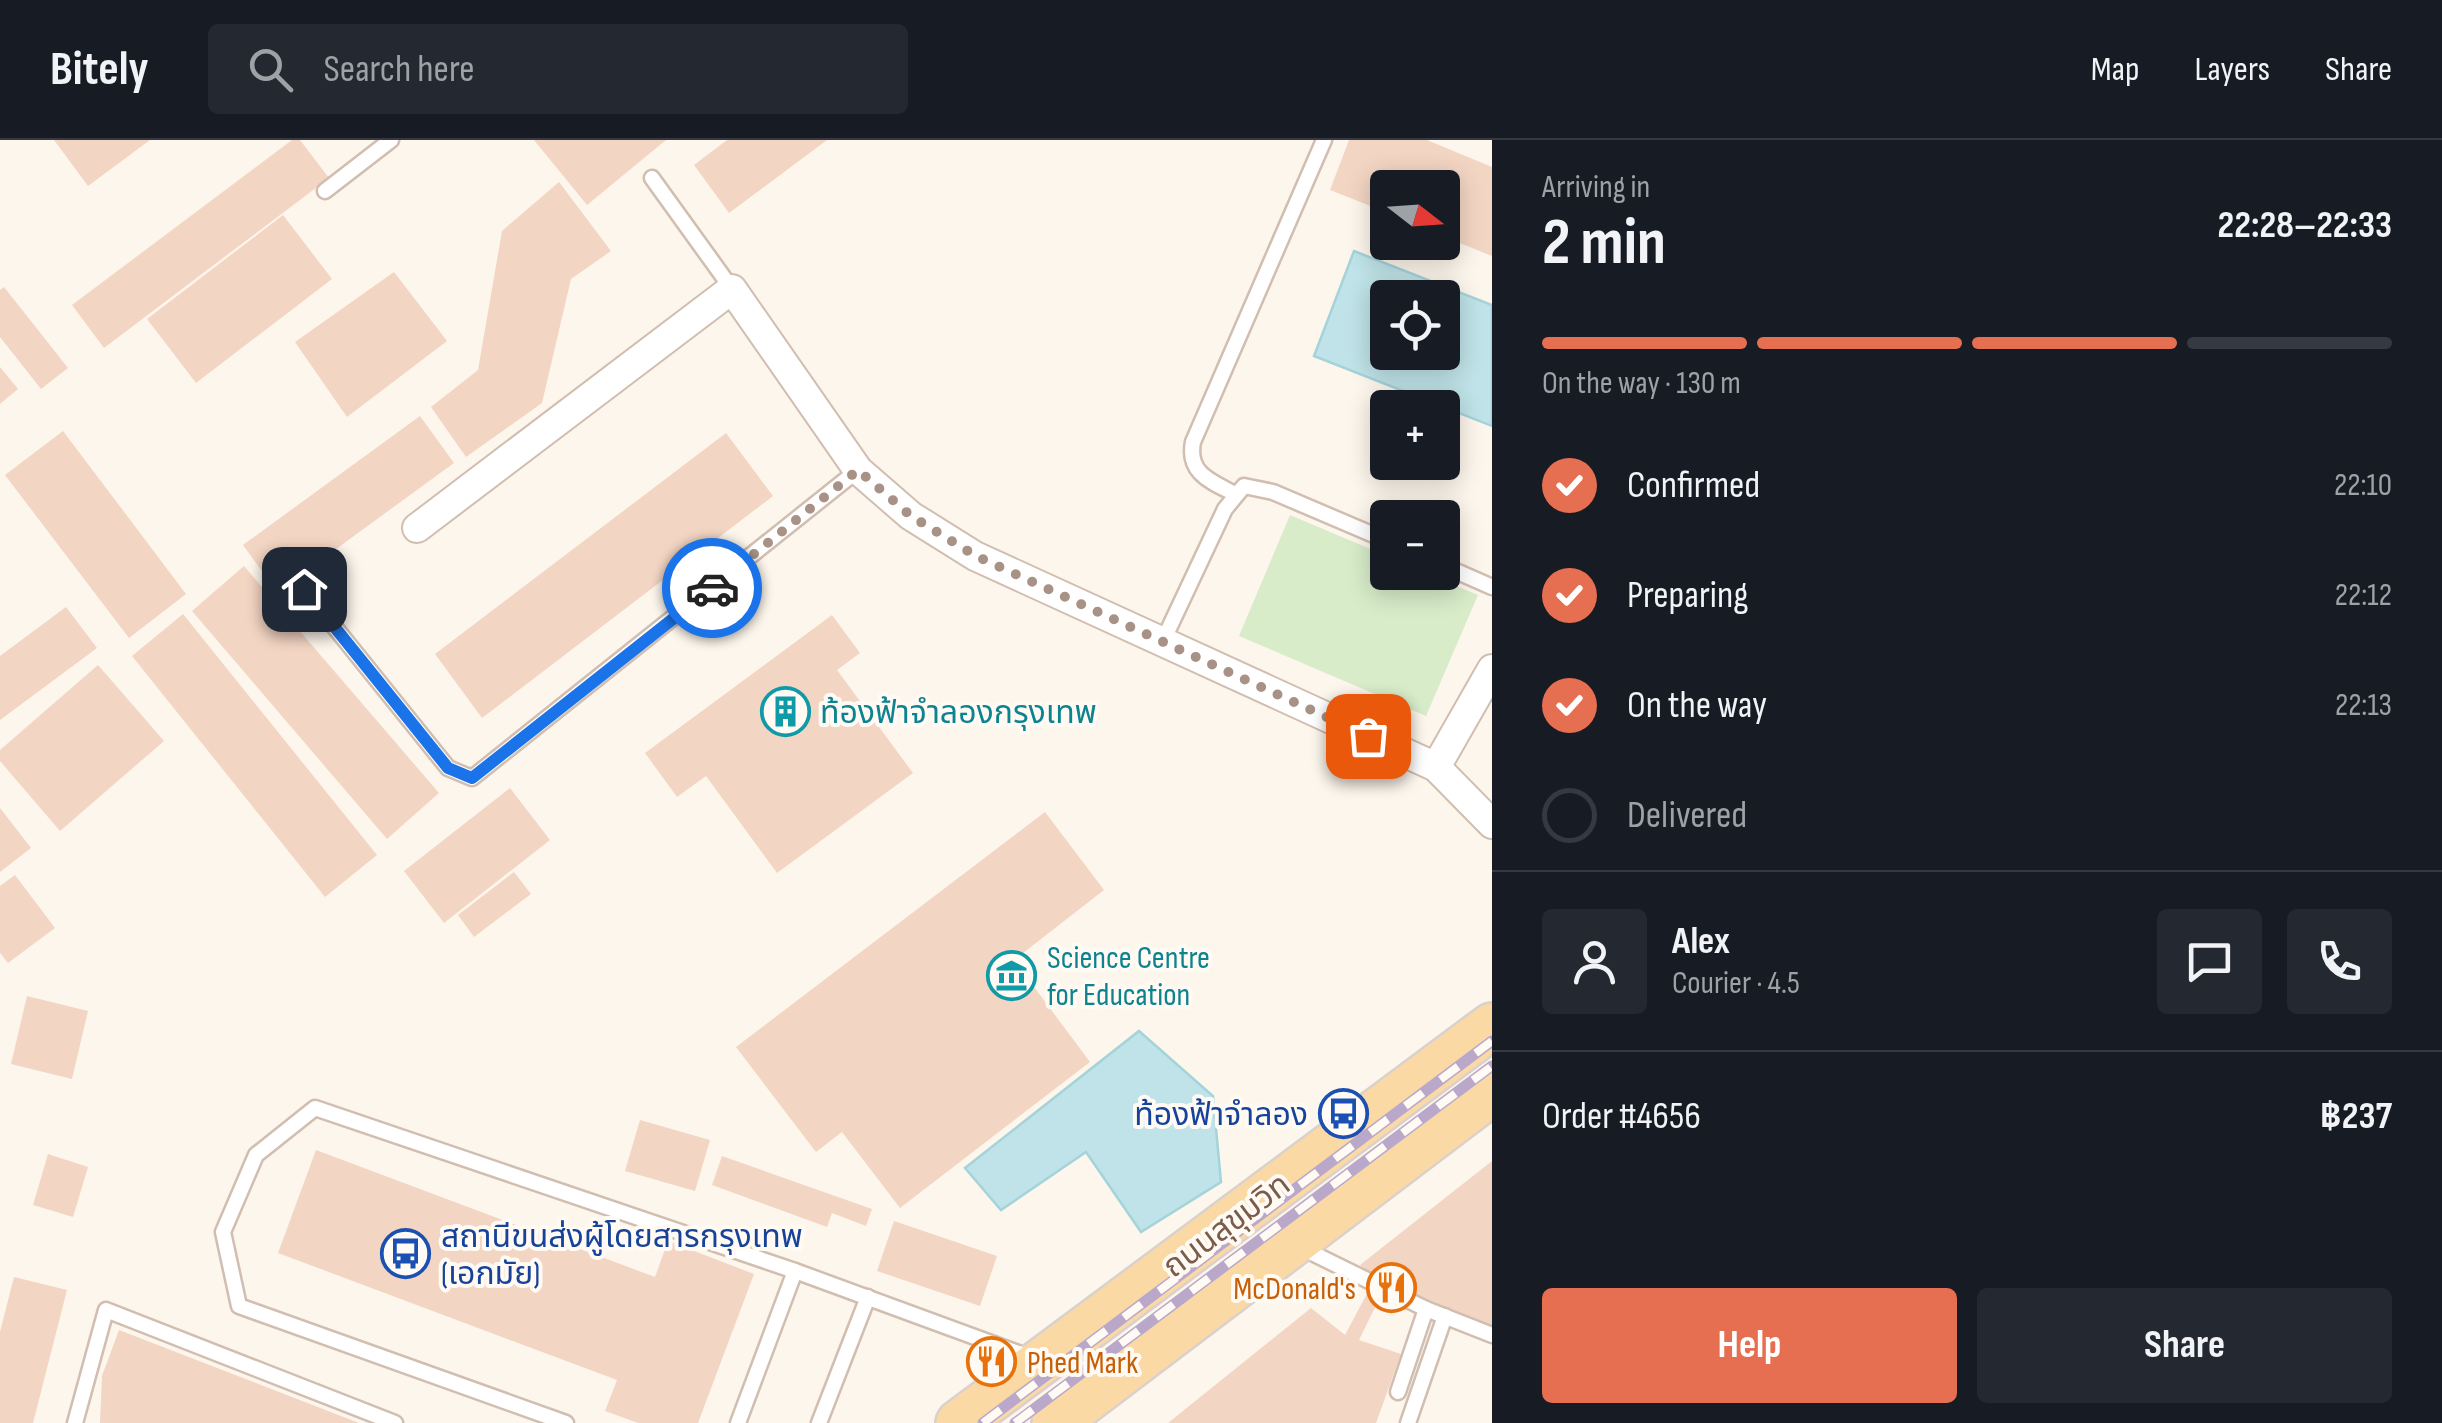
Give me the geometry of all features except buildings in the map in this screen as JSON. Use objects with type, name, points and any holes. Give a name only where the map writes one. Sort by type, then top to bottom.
[{"type":"main road","name":"ถนนสุขุมวิท","points":[[959,1423],[1492,1026]]},
{"type":"main road","name":"ถนนสุขุมวิท","points":[[1055,1423],[1492,1092]]},
{"type":"street","points":[[417,528],[732,289],[858,470],[911,516],[976,556],[1436,767],[1492,824]]},
{"type":"street","points":[[1436,767],[1492,669]]},
{"type":"lane","points":[[325,191],[391,140]]},
{"type":"lane","points":[[1234,494],[1196,472],[1190,457],[1324,140]]},
{"type":"lane","points":[[652,178],[732,289]]},
{"type":"lane","points":[[304,589],[448,768],[472,778],[504,757],[858,470]]},
{"type":"lane","points":[[1163,641],[1234,494],[1244,486],[1274,492],[1370,534]]},
{"type":"lane","points":[[1460,573],[1492,587]]},
{"type":"lane","points":[[566,1423],[239,1306],[223,1232],[256,1154],[314,1108],[795,1271],[1042,1362]]},
{"type":"lane","points":[[1292,1244],[1426,1309],[1492,1335]]},
{"type":"lane","points":[[738,1423],[795,1271]]},
{"type":"lane","points":[[819,1423],[868,1297]]},
{"type":"lane","points":[[1398,1392],[1426,1309]]},
{"type":"lane","points":[[75,1423],[106,1310],[395,1423]]},
{"type":"lane","points":[[1408,1423],[1445,1316]]},
{"type":"green space","points":[[1290,515],[1370,549],[1370,590],[1460,588],[1478,595],[1426,716],[1239,636]]},
{"type":"water","points":[[1354,251],[1428,280],[1370,280],[1370,370],[1460,370],[1460,292],[1492,305],[1492,426],[1460,413],[1460,390],[1400,390],[1314,356]]},
{"type":"water","points":[[1139,1031],[1213,1096],[1221,1182],[1141,1232],[1086,1152],[1001,1210],[965,1168]]},
{"type":"railway","points":[[983,1423],[1492,1041]]},
{"type":"railway","points":[[1015,1423],[1492,1066]]},
{"type":"way so far","points":[[712,588],[858,470],[911,516],[976,556],[1368,736]]},
{"type":"place","name":"ท้องฟ้าจำลองกรุงเทพ","points":[[785,712]]},
{"type":"place","name":"Science Centre for Education","points":[[1012,975]]},
{"type":"place","name":"ท้องฟ้าจำลอง","points":[[1343,1114]]},
{"type":"place","name":"สถานีขนส่งผู้โดยสารกรุงเทพ (เอกมัย)","points":[[406,1254]]},
{"type":"place","name":"McDonald's","points":[[1391,1288]]},
{"type":"place","name":"Phed Mark","points":[[992,1362]]},
{"type":"route","points":[[304,589],[448,768],[472,778],[504,757],[712,588]]}]
